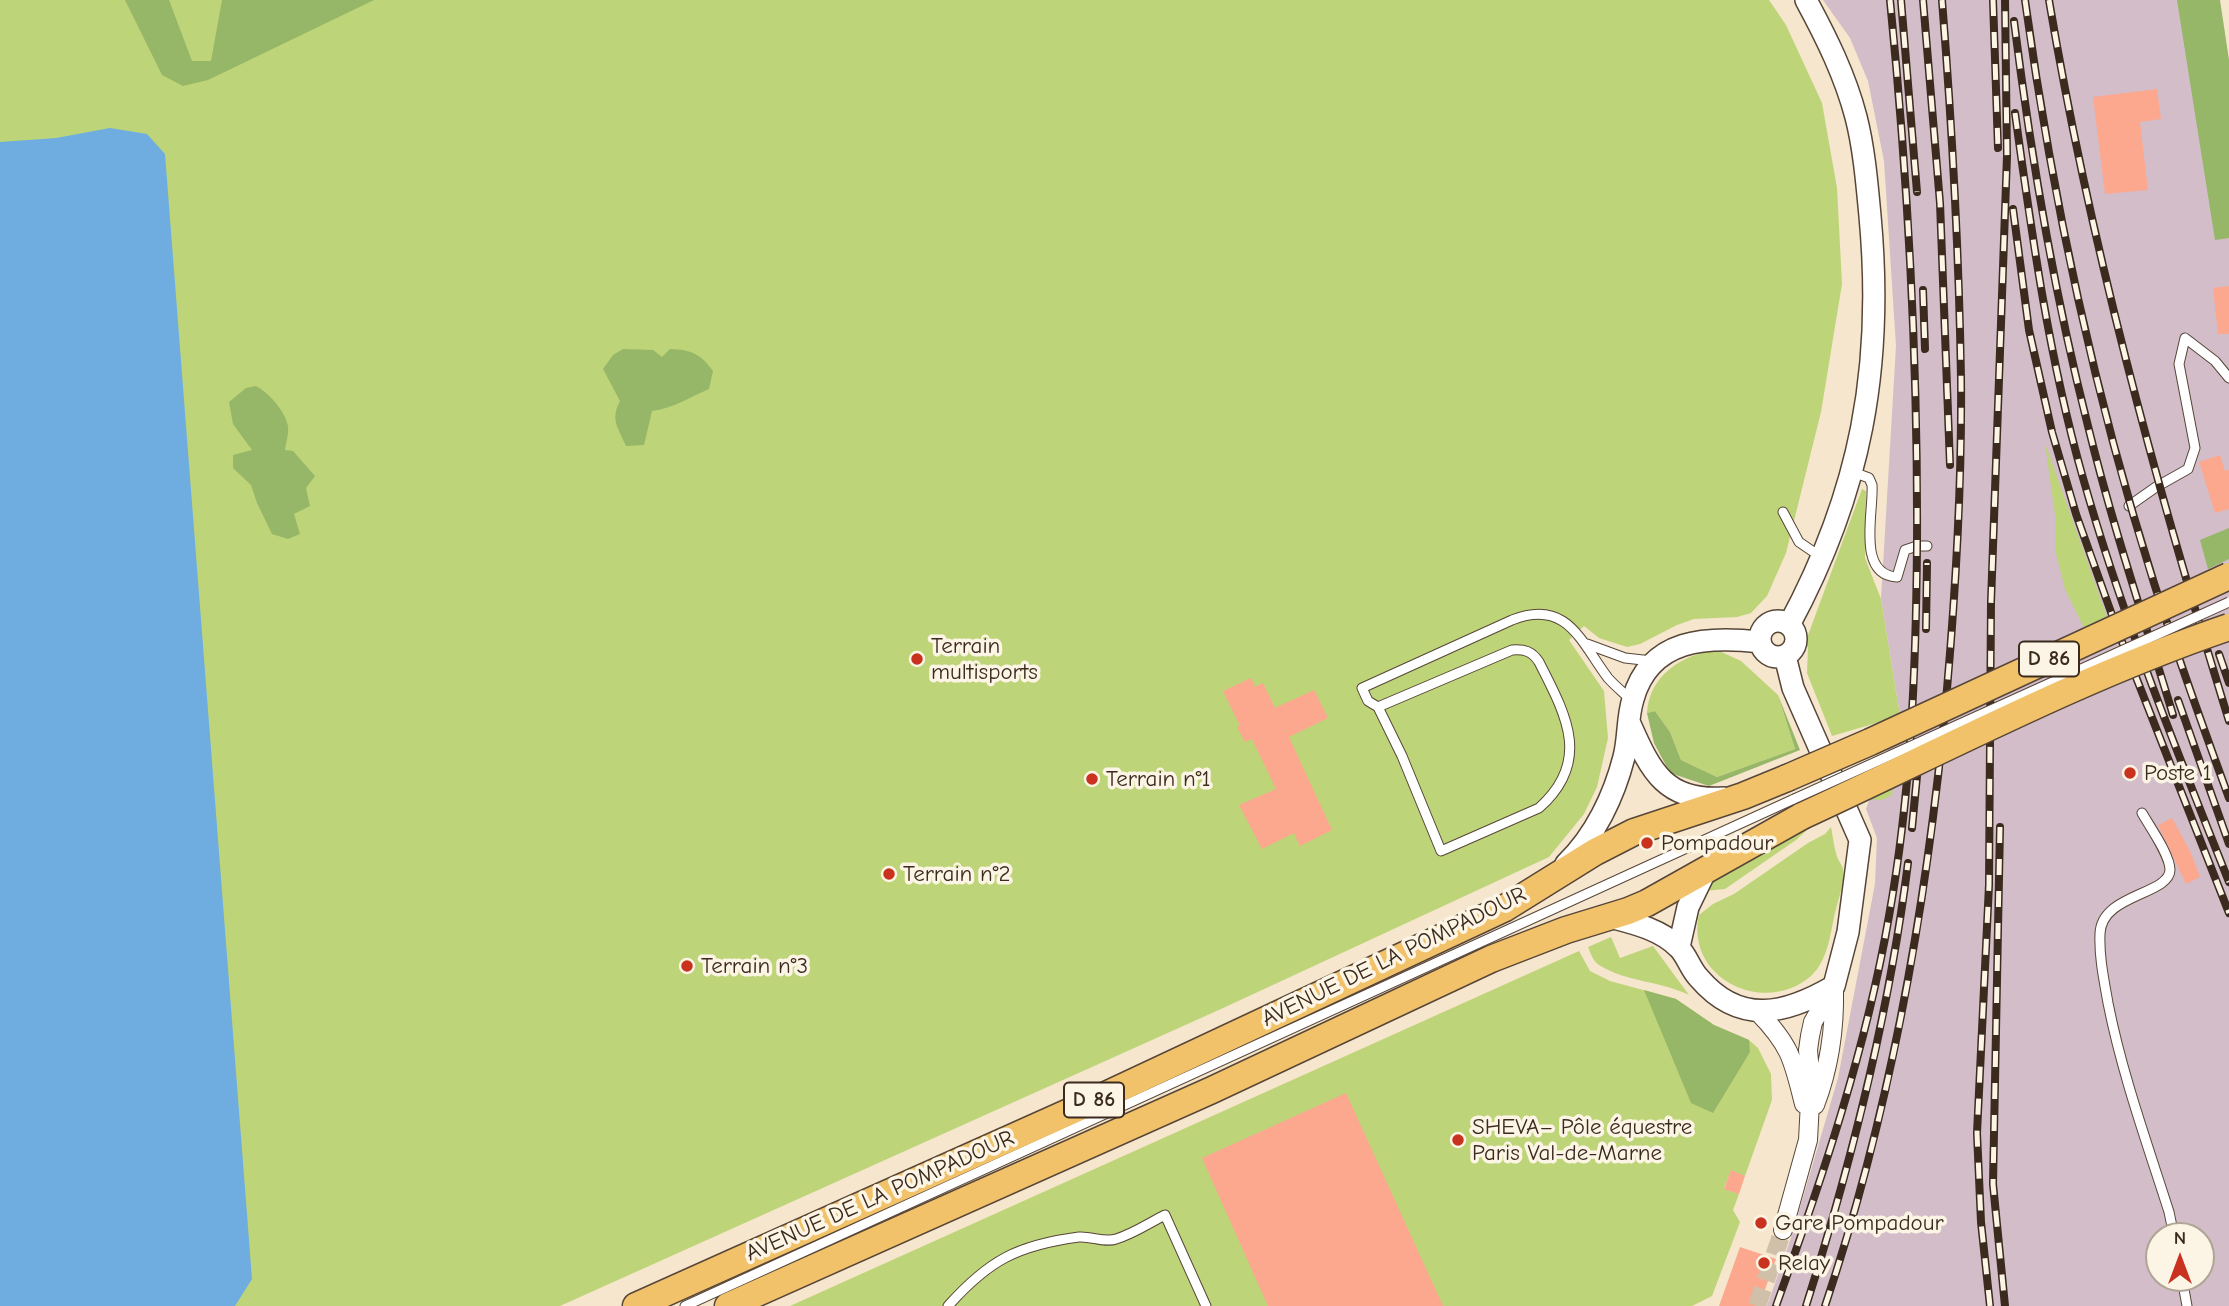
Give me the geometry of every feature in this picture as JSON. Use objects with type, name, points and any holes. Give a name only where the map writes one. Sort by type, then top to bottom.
[{"type":"main road","name":"AVENUE DE LA POMPADOUR","points":[[728,1306],[1199,1096],[1491,959],[1647,903],[1758,841],[1794,797],[1870,742],[2229,576]]},
{"type":"main road","name":"AVENUE DE LA POMPADOUR","points":[[636,1306],[1091,1102],[1505,908],[1595,852],[1634,832],[1743,796],[1794,797],[1884,778],[2039,705],[2190,640],[2229,627]]},
{"type":"street","points":[[1789,625],[1822,558],[1853,472],[1864,417],[1875,315],[1874,258],[1856,118],[1839,65],[1806,0]]},
{"type":"street","points":[[1779,621],[1789,625],[1796,639],[1793,649],[1780,657],[1765,652],[1760,642],[1762,631],[1769,624],[1779,621]]},
{"type":"street","points":[[1547,882],[1579,852],[1615,787],[1625,755],[1632,701],[1639,683],[1657,661],[1673,649],[1708,638],[1760,642]]},
{"type":"street","points":[[1783,1230],[1808,1140],[1809,1121],[1823,1084],[1835,1024],[1834,986],[1848,932],[1860,839],[1793,688],[1785,656]]},
{"type":"street","points":[[1629,722],[1645,760],[1664,783],[1683,793],[1706,799],[1743,796]]},
{"type":"street","points":[[1679,947],[1688,907],[1705,872]]},
{"type":"street","points":[[1610,917],[1648,928],[1679,947],[1699,978],[1720,998],[1758,1012],[1794,1006],[1834,986]]},
{"type":"street","points":[[1758,1012],[1779,1034],[1791,1056],[1809,1121]]},
{"type":"lane","points":[[2129,506],[2188,469],[2194,448],[2179,365],[2185,338],[2215,361],[2229,378]]},
{"type":"lane","points":[[1853,472],[1869,478],[1872,485],[1871,548],[1876,568],[1881,573],[1897,577],[1905,550],[1917,546],[1927,547]]},
{"type":"lane","points":[[1783,512],[1799,542],[1822,558]]},
{"type":"lane","name":"AVENUE DE LA POMPADOUR","points":[[685,1306],[1794,797],[2229,602]]},
{"type":"lane","points":[[1378,707],[1512,650],[1528,651],[1539,662],[1564,712],[1568,725],[1569,754],[1560,788],[1539,808],[1441,851],[1402,756],[1378,707],[1368,701],[1362,688],[1523,615],[1539,613],[1555,616],[1577,632],[1609,679],[1632,701]]},
{"type":"lane","points":[[1587,644],[1625,658],[1657,661]]},
{"type":"lane","points":[[2142,813],[2166,856],[2170,870],[2168,876],[2154,887],[2117,906],[2103,917],[2100,952],[2118,1053],[2171,1222]]},
{"type":"lane","points":[[948,1306],[979,1273],[1006,1255],[1059,1240],[1084,1237],[1114,1240],[1165,1216],[1206,1306]]},
{"type":"shaded area","points":[[1823,0],[2207,0],[2229,148],[2229,1306],[1767,1306],[1792,1235],[1838,1078],[1875,884],[1877,838],[1866,809],[1900,716],[1881,599],[1896,346],[1884,161],[1868,81],[1850,38]]},
{"type":"green space","name":"Terrain multisports","points":[[0,0],[1769,0],[1786,25],[1822,103],[1837,188],[1842,284],[1821,412],[1786,553],[1767,596],[1751,613],[1737,617],[1694,619],[1640,644],[1627,647],[1599,638],[1584,626],[1569,640],[1604,691],[1608,738],[1597,787],[1584,814],[1549,857],[1221,1009],[560,1306],[0,1306]]},
{"type":"green space","points":[[125,0],[169,0],[192,61],[211,61],[222,0],[374,0],[208,80],[183,86],[162,75]]},
{"type":"green space","points":[[2177,0],[2220,0],[2229,60],[2229,238],[2215,240]]},
{"type":"green space","points":[[623,349],[653,350],[662,357],[670,349],[684,350],[699,356],[713,371],[709,389],[674,405],[652,411],[644,445],[626,446],[615,419],[620,401],[603,369],[613,355]]},
{"type":"green space","points":[[256,386],[276,403],[284,414],[288,426],[285,450],[293,451],[315,476],[306,488],[310,506],[294,514],[300,534],[288,539],[272,534],[251,485],[233,468],[233,455],[252,450],[233,424],[229,402],[246,388]]},
{"type":"green space","points":[[2045,443],[2107,617],[2084,628],[2065,589],[2055,549],[2055,515]]},
{"type":"green space","points":[[1862,489],[1866,491],[1865,558],[1881,599],[1900,716],[1832,736],[1807,673],[1808,647],[1804,646]]},
{"type":"green space","points":[[2229,528],[2229,559],[2208,569],[2200,540]]},
{"type":"green space","points":[[1717,650],[1741,661],[1778,695],[1795,749],[1717,777],[1681,760],[1670,732],[1655,711],[1647,713],[1654,688],[1670,669],[1692,656]]},
{"type":"green space","points":[[1778,695],[1800,750],[1709,786],[1670,773],[1654,743],[1647,713],[1655,711],[1670,732],[1681,760],[1717,777],[1795,749]]},
{"type":"green space","points":[[1893,785],[1892,795],[1882,800],[1867,799],[1816,822],[1796,840],[1725,889],[1704,891],[1722,871],[1815,820]]},
{"type":"green space","points":[[1831,827],[1835,851],[1843,868],[1842,887],[1829,941],[1816,970],[1792,988],[1772,993],[1751,991],[1732,984],[1716,973],[1704,957],[1698,937],[1699,915],[1825,834]]},
{"type":"green space","points":[[1611,937],[1620,958],[1653,946],[1689,995],[1609,971],[1599,965],[1588,947]]},
{"type":"green space","name":"SHEVA– Pôle équestre Paris Val-de-Marne","points":[[1579,951],[1590,971],[1610,981],[1676,999],[1714,1025],[1749,1040],[1758,1048],[1771,1074],[1772,1100],[1745,1176],[1731,1171],[1724,1188],[1739,1194],[1733,1210],[1740,1222],[1712,1296],[1692,1306],[790,1306]]},
{"type":"green space","points":[[1644,990],[1676,999],[1714,1025],[1749,1040],[1750,1052],[1713,1113],[1691,1103]]},
{"type":"water","points":[[110,128],[147,134],[165,154],[252,1279],[235,1306],[0,1306],[0,142],[56,138]]},
{"type":"building","points":[[2157,89],[2161,119],[2140,122],[2148,190],[2105,194],[2093,97]]},
{"type":"building","points":[[2229,286],[2229,334],[2218,334],[2213,288]]},
{"type":"building","points":[[2220,455],[2225,471],[2229,470],[2229,509],[2215,513],[2199,462]]},
{"type":"building","points":[[1251,678],[1255,687],[1263,683],[1275,708],[1314,690],[1328,718],[1289,737],[1332,830],[1300,846],[1294,833],[1262,849],[1239,805],[1276,789],[1252,739],[1245,742],[1223,691]]},
{"type":"building","points":[[2172,818],[2190,851],[2200,877],[2186,884],[2158,825]]},
{"type":"building","points":[[1346,1093],[1443,1306],[1268,1306],[1202,1158]]},
{"type":"building","points":[[1731,1170],[1745,1176],[1739,1194],[1724,1189]]},
{"type":"building","points":[[1740,1247],[1776,1259],[1759,1306],[1719,1306]]},
{"type":"tunnel","points":[[1757,1306],[1783,1230]]},
{"type":"railway","points":[[1776,1306],[1826,1162],[1868,1016],[1889,916],[1903,824],[1914,685],[1916,409],[1907,204],[1890,0]]},
{"type":"railway","points":[[1901,0],[1917,192]]},
{"type":"railway","points":[[1923,0],[1940,203],[1950,465]]},
{"type":"railway","points":[[1825,1306],[1870,1155],[1904,1001],[1929,846],[1947,689],[1958,534],[1961,378],[1959,284],[1942,0]]},
{"type":"railway","points":[[1993,0],[1998,148]]},
{"type":"railway","points":[[1990,1306],[1981,1222],[1977,1133],[1989,885],[1991,602],[2007,156],[2005,0]]},
{"type":"railway","points":[[2025,0],[2062,221],[2112,439],[2163,610],[2229,798]]},
{"type":"railway","points":[[2049,0],[2084,182],[2127,364],[2229,721]]},
{"type":"railway","points":[[2014,21],[2028,123],[2064,326],[2107,499],[2173,715]]},
{"type":"railway","points":[[2015,113],[2051,343],[2083,478],[2132,631],[2229,882]]},
{"type":"railway","points":[[2013,209],[2029,330],[2052,432],[2076,514],[2117,629],[2229,913]]},
{"type":"railway","points":[[1923,290],[1925,349]]},
{"type":"railway","points":[[1926,629],[1927,563]]},
{"type":"railway","points":[[2219,654],[2229,683]]},
{"type":"railway","points":[[2178,700],[2229,844]]},
{"type":"railway","points":[[1912,828],[1919,755]]},
{"type":"railway","points":[[2000,827],[1993,1184],[2005,1306]]},
{"type":"railway","points":[[1806,1306],[1839,1197],[1880,1031],[1908,863]]},
{"type":"place","name":"Terrain multisports","points":[[917,659]]},
{"type":"place","name":"Poste 1","points":[[2130,773]]},
{"type":"place","name":"Terrain n°1","points":[[1092,779]]},
{"type":"place","name":"Pompadour","points":[[1647,843]]},
{"type":"place","name":"Terrain n°2","points":[[889,874]]},
{"type":"place","name":"Terrain n°3","points":[[687,966]]},
{"type":"place","name":"SHEVA– Pôle équestre Paris Val-de-Marne","points":[[1458,1140]]},
{"type":"place","name":"Gare Pompadour","points":[[1761,1223]]},
{"type":"place","name":"Relay","points":[[1764,1263]]}]
